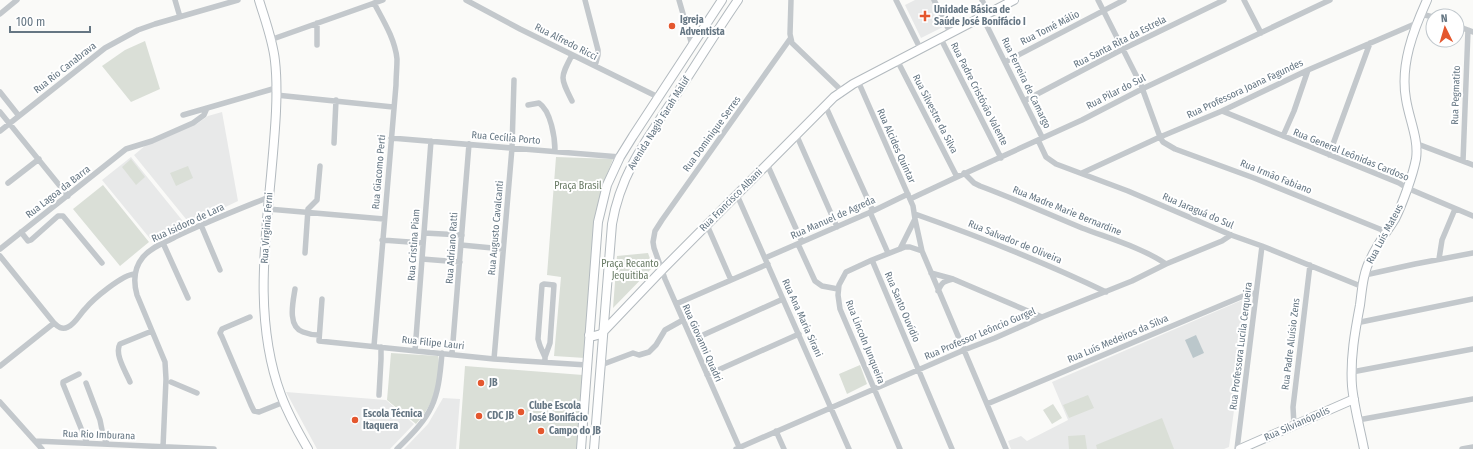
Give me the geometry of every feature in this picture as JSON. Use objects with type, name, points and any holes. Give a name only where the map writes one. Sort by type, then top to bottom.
[{"type":"main road","name":"Rua Virginía Ferni","points":[[259,0],[275,59],[276,91],[273,155],[264,272],[264,312],[266,338],[273,368],[284,402],[308,449]]},
{"type":"main road","name":"Avenida Nagib Farah Maluf","points":[[581,449],[598,222],[607,185],[620,157],[722,0]]},
{"type":"main road","name":"Avenida Nagib Farah Maluf","points":[[594,449],[605,327],[612,224],[616,203],[632,163],[738,0]]},
{"type":"main road","name":"Rua Francisco Albani","points":[[589,334],[598,336],[605,327],[796,134],[825,105],[842,91],[897,60],[1014,0]]},
{"type":"main road","name":"Rua Luís Mateus","points":[[1364,449],[1354,399],[1352,372],[1356,323],[1365,275],[1370,258],[1387,232],[1400,208],[1415,160],[1415,143],[1405,88],[1407,58],[1410,42],[1427,0]]},
{"type":"main road","points":[[658,98],[666,103],[664,113]]},
{"type":"main road","points":[[587,366],[601,363]]},
{"type":"main road","points":[[586,374],[593,372],[600,375]]},
{"type":"main road","name":"Rua Silvianópolis","points":[[1238,449],[1354,399]]},
{"type":"street","points":[[0,14],[17,0]]},
{"type":"street","points":[[175,0],[180,17]]},
{"type":"street","name":"Rua Rio Canabrava","points":[[0,131],[105,48],[138,30],[238,0]]},
{"type":"street","points":[[270,40],[383,0]]},
{"type":"street","name":"Rua Alfredo Ricci","points":[[467,0],[520,29],[658,98]]},
{"type":"street","points":[[585,0],[598,50],[595,66]]},
{"type":"street","points":[[679,0],[692,45]]},
{"type":"street","points":[[791,0],[790,39],[792,43],[842,91]]},
{"type":"street","points":[[896,0],[920,48]]},
{"type":"street","points":[[934,0],[950,32]]},
{"type":"street","name":"Rua Ferreira de Camargo","points":[[982,0],[985,14],[1005,62],[1024,100],[1040,139]]},
{"type":"street","points":[[1098,0],[1142,89],[1160,137]]},
{"type":"street","name":"Rua Tomé Málio","points":[[1005,62],[1124,0]]},
{"type":"street","name":"Rua Santa Rita da Estrela","points":[[1024,100],[1123,49],[1224,0]]},
{"type":"street","points":[[1244,0],[1261,33]]},
{"type":"street","name":"Rua Pilar do Sul","points":[[909,197],[1000,158],[1082,120],[1142,89],[1330,0]]},
{"type":"street","name":"Rua Giacomo Perti","points":[[374,3],[395,49],[396,66],[394,107],[374,346]]},
{"type":"street","points":[[1421,14],[1425,15]]},
{"type":"street","points":[[316,23],[317,45]]},
{"type":"street","name":"Rua Professora Joana Fagundes","points":[[1082,173],[1160,137],[1222,111],[1308,70],[1417,23]]},
{"type":"street","name":"Rua Pegmatito","points":[[1463,161],[1471,31]]},
{"type":"street","name":"Rua Padre Cristóvão Valente","points":[[940,38],[1000,158]]},
{"type":"street","name":"Rua Dominique Serres","points":[[652,242],[655,231],[662,220],[790,39]]},
{"type":"street","points":[[1329,155],[1370,43]]},
{"type":"street","points":[[572,55],[562,74],[562,82],[572,101]]},
{"type":"street","name":"Rua Silvestre da Silva","points":[[897,60],[957,177]]},
{"type":"street","points":[[1283,136],[1292,118],[1308,70]]},
{"type":"street","name":"Rua Augusto Cavalcanti","points":[[494,359],[512,148],[514,80]]},
{"type":"street","name":"Rua Alcides Quintar","points":[[858,81],[909,197],[922,250]]},
{"type":"street","points":[[183,115],[276,91],[394,107]]},
{"type":"street","points":[[0,92],[19,116]]},
{"type":"street","points":[[334,143],[336,100]]},
{"type":"street","points":[[528,105],[539,103],[544,108],[553,128],[555,151]]},
{"type":"street","points":[[825,105],[888,253]]},
{"type":"street","name":"Rua Lagoa da Barra","points":[[0,249],[126,149],[152,141],[193,123],[206,113],[207,108]]},
{"type":"street","name":"Rua General Leônidas Cardoso","points":[[1222,111],[1399,183],[1407,188],[1473,216]]},
{"type":"street","points":[[0,112],[68,196]]},
{"type":"street","points":[[796,134],[837,227]]},
{"type":"street","name":"Rua Irmão Fabiano","points":[[1160,137],[1164,142],[1175,148],[1254,178],[1387,232]]},
{"type":"street","name":"Rua Cecília Porto","points":[[391,138],[620,157]]},
{"type":"street","name":"Rua Jaraguá do Sul","points":[[1040,139],[1049,161],[1062,167],[1082,173],[1231,235],[1363,287]]},
{"type":"street","name":"Rua Cristina Piam","points":[[415,350],[431,141]]},
{"type":"street","points":[[1415,143],[1473,165]]},
{"type":"street","name":"Rua Adriano Ratti","points":[[452,354],[469,144]]},
{"type":"street","points":[[8,184],[39,159]]},
{"type":"street","points":[[767,164],[815,281],[822,286],[838,289]]},
{"type":"street","points":[[304,253],[309,207],[317,200],[320,166]]},
{"type":"street","name":"Rua Madre Marie Bernardine","points":[[964,173],[980,186],[1107,237],[1152,256],[1166,264]]},
{"type":"street","name":"Rua Ana Maria Sirani","points":[[737,195],[849,449]]},
{"type":"street","name":"Rua Isidoro de Lara","points":[[164,447],[169,381],[165,362],[135,288],[136,274],[139,263],[144,256],[163,243],[201,225],[269,197]]},
{"type":"street","name":"Rua Manuel de Agreda","points":[[676,304],[731,280],[800,243],[909,197]]},
{"type":"street","points":[[268,209],[384,219]]},
{"type":"street","points":[[1439,259],[1442,240],[1455,209]]},
{"type":"street","points":[[21,232],[28,241],[31,240],[58,216],[63,216],[102,263]]},
{"type":"street","points":[[900,248],[915,217]]},
{"type":"street","name":"Rua Salvador de Oliveira","points":[[915,217],[966,232],[1066,272],[1106,292]]},
{"type":"street","points":[[201,225],[220,270]]},
{"type":"street","points":[[707,225],[731,280]]},
{"type":"street","points":[[424,233],[462,235]]},
{"type":"street","name":"Rua Professor Leôncio Gurgel","points":[[738,449],[874,388],[964,350],[1014,331],[1042,317],[1132,281],[1166,264],[1222,241],[1231,235]]},
{"type":"street","points":[[382,240],[423,242]]},
{"type":"street","name":"Rua Giovanni Quadri","points":[[652,242],[676,304],[738,449]]},
{"type":"street","points":[[163,243],[188,298]]},
{"type":"street","points":[[461,245],[503,249]]},
{"type":"street","name":"Rua Professora Lucila Cerqueira","points":[[1238,449],[1262,246]]},
{"type":"street","name":"Rua Lincoln Junqueira","points":[[900,449],[840,309],[838,289],[846,272],[900,248],[910,247],[922,250]]},
{"type":"street","points":[[922,250],[938,291],[1006,449]]},
{"type":"street","points":[[1365,275],[1473,252]]},
{"type":"street","points":[[0,256],[54,323],[59,327],[68,327],[88,305],[104,292],[127,276],[136,274]]},
{"type":"street","points":[[422,259],[460,262]]},
{"type":"street","name":"Rua Santo Ouvídio","points":[[872,260],[952,449]]},
{"type":"street","name":"Rua Padre Aluísio Zens","points":[[1294,425],[1293,407],[1310,265]]},
{"type":"street","points":[[931,272],[953,279],[1042,317]]},
{"type":"street","points":[[938,291],[941,283],[945,280],[953,279]]},
{"type":"street","points":[[544,284],[554,285],[550,344],[545,360],[538,339],[542,285],[544,284]]},
{"type":"street","points":[[295,288],[292,306],[295,325],[297,329],[303,332],[319,335],[322,299]]},
{"type":"street","name":"Rua Luís Medeiros da Silva","points":[[987,404],[1248,294],[1256,293]]},
{"type":"street","points":[[692,340],[784,299]]},
{"type":"street","points":[[1356,323],[1473,300]]},
{"type":"street","points":[[250,318],[222,329],[220,333],[254,411],[259,412],[284,402]]},
{"type":"street","points":[[601,363],[633,353],[639,355],[649,352],[656,345],[665,330],[683,320]]},
{"type":"street","points":[[0,366],[54,323]]},
{"type":"street","points":[[130,382],[118,353],[118,346],[152,331]]},
{"type":"street","points":[[707,375],[799,334]]},
{"type":"street","name":"Rua Filipe Lauri","points":[[319,335],[318,341],[494,359],[545,360],[587,366]]},
{"type":"street","points":[[379,394],[381,347]]},
{"type":"street","points":[[1352,372],[1473,349]]},
{"type":"street","points":[[397,449],[419,428],[431,410],[438,391],[442,353]]},
{"type":"street","points":[[79,374],[66,380],[63,384],[87,443]]},
{"type":"street","points":[[169,381],[197,393]]},
{"type":"street","points":[[86,383],[107,444]]},
{"type":"street","points":[[1358,420],[1473,399]]},
{"type":"street","points":[[0,402],[42,449]]},
{"type":"street","points":[[776,431],[784,449]]},
{"type":"street","name":"Rua Rio Imburana","points":[[35,441],[214,449]]},
{"type":"street","points":[[1462,449],[1473,447]]},
{"type":"shaded area","name":"Unidade Básica de Saúde José Bonifácio I","points":[[915,0],[932,0],[945,26],[921,38],[905,5]]},
{"type":"shaded area","points":[[222,112],[238,201],[190,224],[134,155],[146,145],[198,123],[208,116]]},
{"type":"shaded area","points":[[131,157],[186,225],[152,241],[102,180]]},
{"type":"shaded area","points":[[1247,298],[1249,301],[1229,447],[1224,449],[1011,449],[1008,441],[1021,436],[1027,441],[1068,420],[1052,382]]},
{"type":"shaded area","points":[[1196,335],[1204,353],[1193,358],[1185,340]]},
{"type":"shaded area","name":"Escola Técnica Itaquera","points":[[286,392],[386,400],[414,424],[390,449],[317,449]]},
{"type":"shaded area","points":[[443,398],[460,399],[456,449],[404,449],[428,424]]},
{"type":"green space","points":[[145,41],[160,89],[131,102],[102,66],[125,50]]},
{"type":"green space","name":"Praça Brasil","points":[[556,157],[613,159],[597,209],[594,227],[585,358],[554,356],[561,277],[547,275]]},
{"type":"green space","points":[[131,159],[145,177],[136,185],[122,167]]},
{"type":"green space","points":[[188,166],[193,178],[176,186],[170,173]]},
{"type":"green space","points":[[103,185],[149,242],[120,266],[73,209]]},
{"type":"green space","name":"Praça Recanto Jequitiba","points":[[648,253],[653,267],[613,308],[617,256]]},
{"type":"green space","points":[[391,353],[438,356],[438,372],[434,396],[427,410],[416,424],[387,400]]},
{"type":"green space","points":[[860,365],[867,384],[847,394],[839,374]]},
{"type":"green space","name":"Clube Escola José Bonifácio","points":[[465,366],[583,375],[578,449],[459,449]]},
{"type":"green space","points":[[1088,395],[1094,408],[1069,418],[1063,405]]},
{"type":"green space","points":[[1053,404],[1062,418],[1052,424],[1043,410]]},
{"type":"green space","points":[[1162,418],[1174,449],[1097,449],[1096,445]]},
{"type":"green space","points":[[1085,435],[1087,449],[1069,449],[1068,436]]},
{"type":"place","name":"Unidade Básica de Saúde José Bonifácio I","points":[[925,16]]},
{"type":"place","name":"Igreja Adventista","points":[[672,26]]},
{"type":"place","name":"JB","points":[[481,383]]},
{"type":"place","name":"Clube Escola José Bonifácio","points":[[521,412]]},
{"type":"place","name":"CDC JB","points":[[479,416]]},
{"type":"place","name":"Escola Técnica Itaquera","points":[[355,420]]},
{"type":"place","name":"Campo do JB","points":[[541,431]]}]
